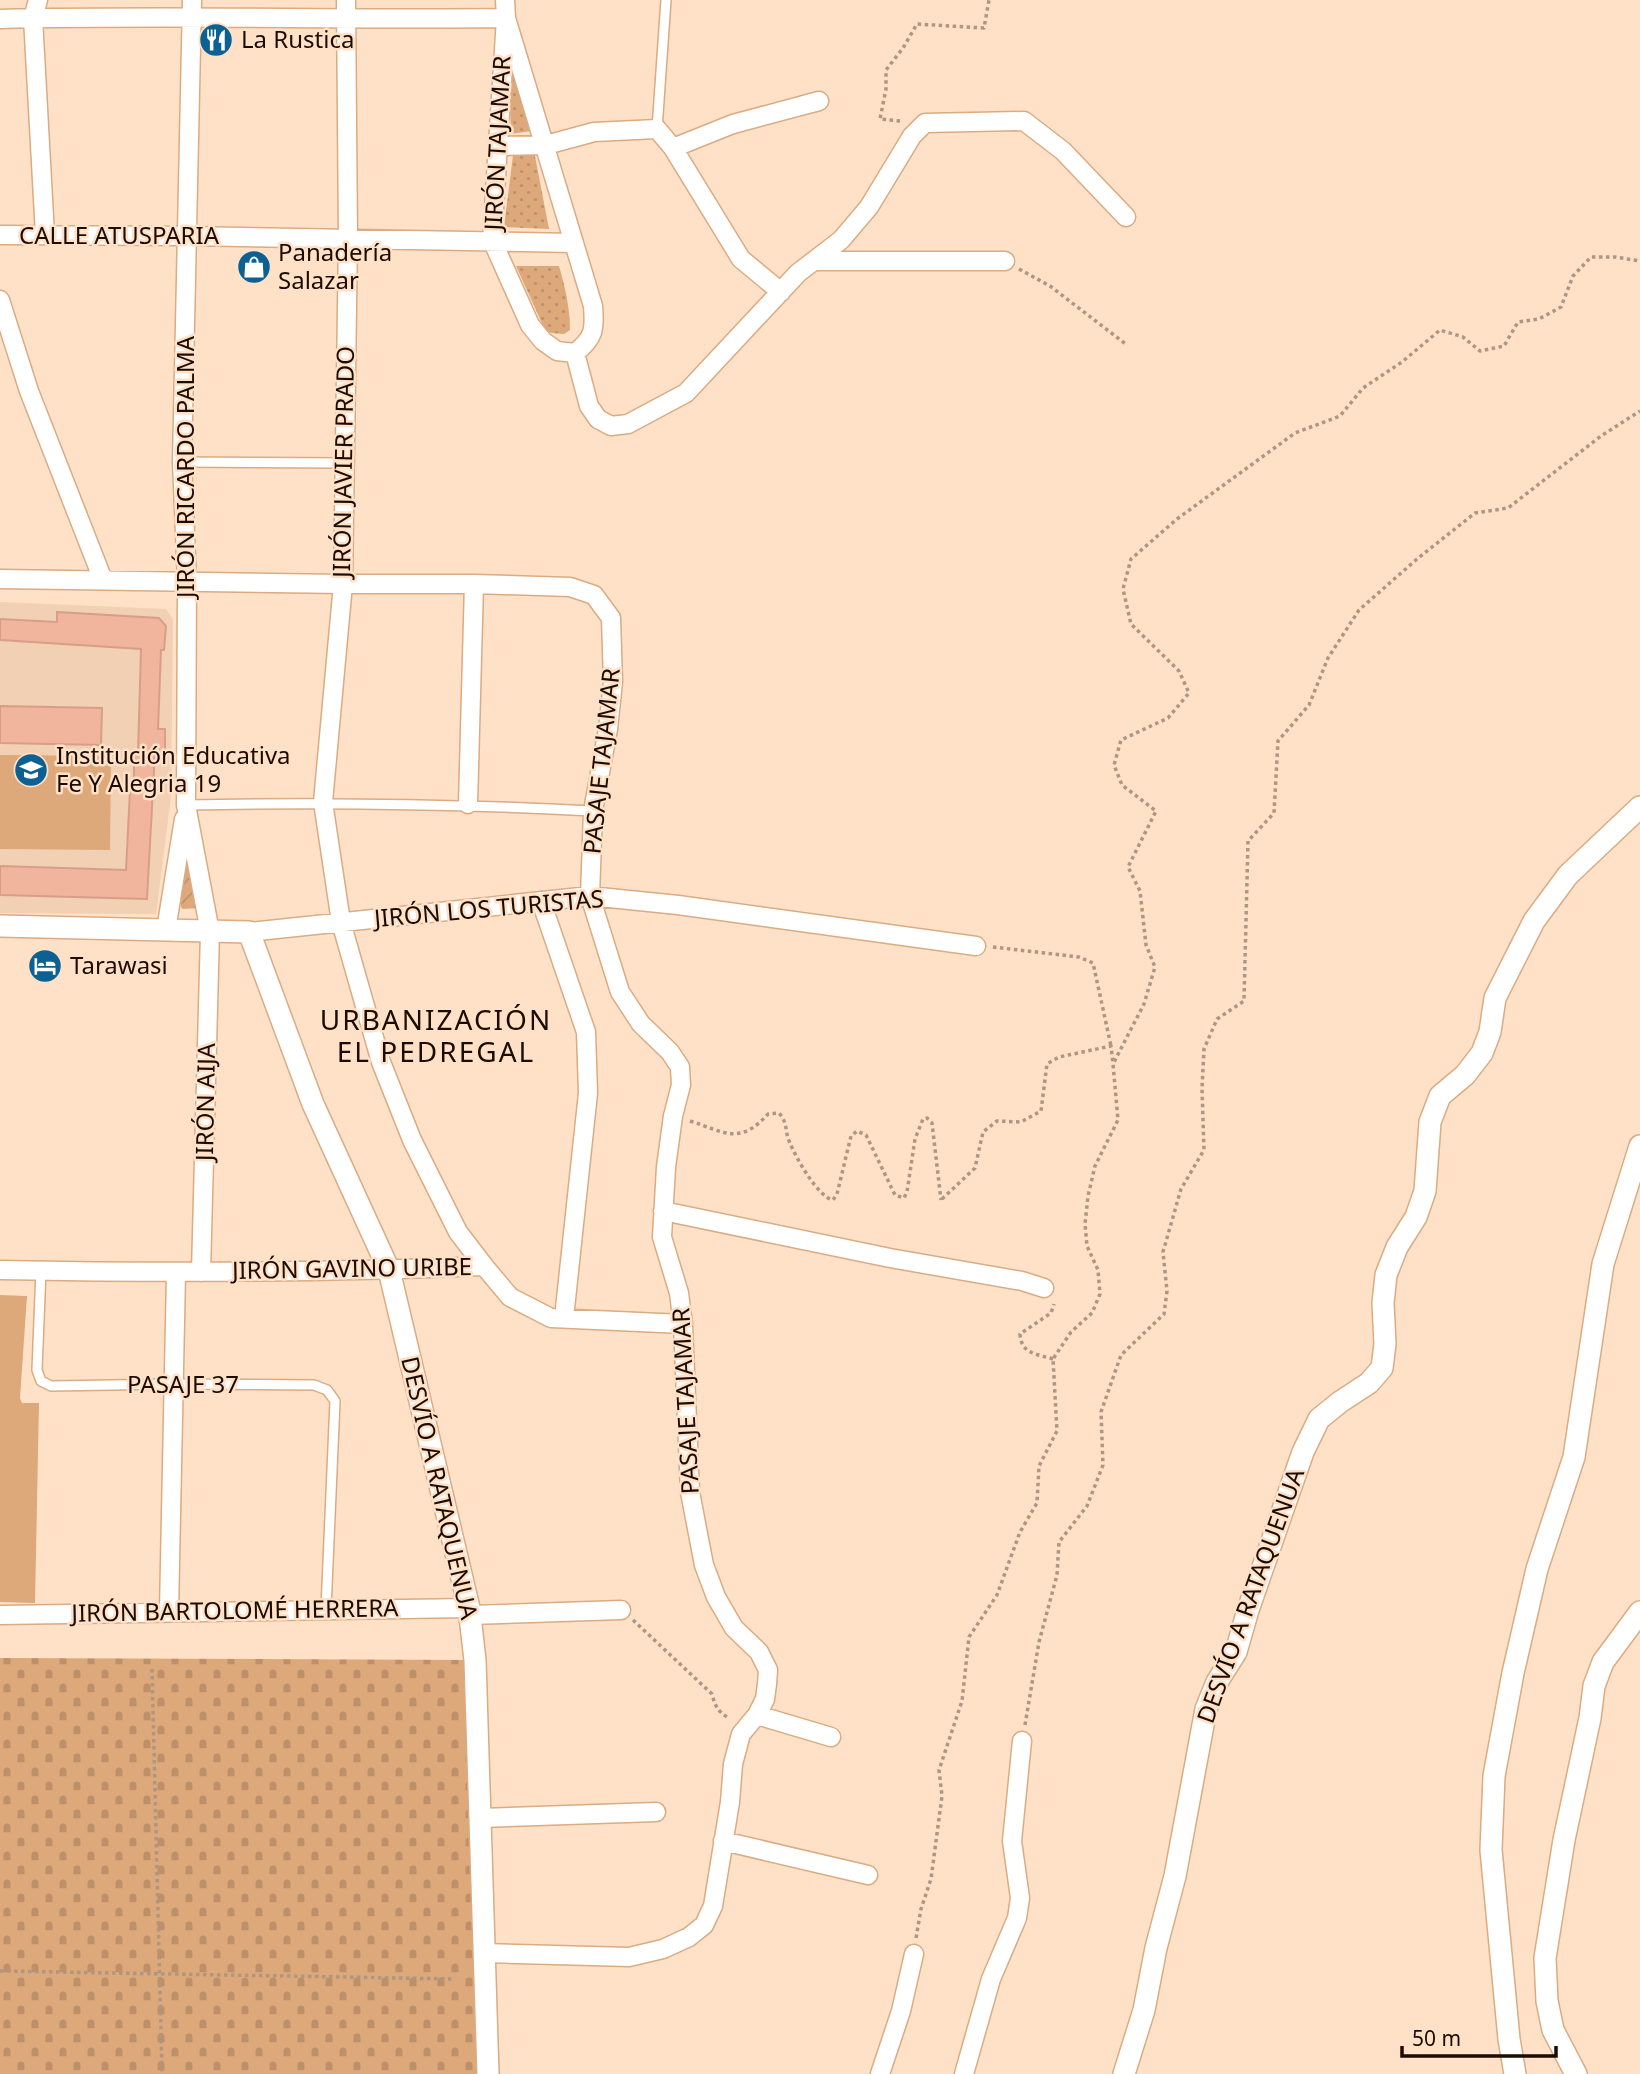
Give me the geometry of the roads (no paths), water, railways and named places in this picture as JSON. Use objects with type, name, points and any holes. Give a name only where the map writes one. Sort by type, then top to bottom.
[{"type":"street","points":[[26,0],[33,18],[45,235]]},
{"type":"street","points":[[33,18],[38,0]]},
{"type":"street","name":"JIRÓN JAVIER PRADO","points":[[346,0],[348,238],[343,584],[323,802],[341,922],[381,1062],[412,1140],[458,1232],[484,1266]]},
{"type":"street","points":[[0,19],[192,9],[347,20],[506,9],[593,306],[595,326],[588,342],[575,353],[589,406],[598,419],[611,426],[628,424],[686,393],[798,273],[841,240],[869,207],[912,136],[925,123],[1024,121],[1063,151],[1126,218]]},
{"type":"street","name":"JIRÓN RICARDO PALMA","points":[[192,9],[182,462],[187,581],[186,805],[210,932]]},
{"type":"street","name":"JIRÓN TAJAMAR","points":[[506,9],[492,240],[530,325],[543,341],[557,351],[575,353]]},
{"type":"street","points":[[673,148],[733,124],[819,101]]},
{"type":"street","points":[[498,146],[546,145],[594,132],[657,129],[673,148],[741,259],[781,292]]},
{"type":"street","name":"CALLE ATUSPARIA","points":[[0,235],[574,243]]},
{"type":"street","points":[[814,261],[1004,261]]},
{"type":"street","points":[[0,300],[29,391],[103,580]]},
{"type":"street","points":[[0,579],[474,584],[468,804]]},
{"type":"street","name":"PASAJE TAJAMAR","points":[[474,584],[570,587],[594,595],[611,618],[613,682],[608,729],[593,811],[590,896],[620,992],[641,1024],[670,1052],[680,1067],[681,1085],[673,1116],[666,1167],[662,1237],[680,1293],[690,1492],[704,1565],[716,1597],[734,1628],[759,1652],[768,1670],[765,1699],[741,1734],[733,1764],[730,1802],[713,1906],[704,1925],[689,1937],[663,1949],[629,1957],[484,1953]]},
{"type":"street","points":[[166,930],[186,805]]},
{"type":"street","name":"DESVÍO A RATAQUENUA","points":[[1124,2074],[1141,2020],[1175,1876],[1206,1709],[1217,1682],[1236,1652],[1303,1452],[1319,1419],[1368,1383],[1382,1368],[1386,1275],[1397,1247],[1416,1217],[1424,1191],[1430,1122],[1440,1096],[1465,1074],[1482,1053],[1490,1032],[1495,998],[1534,921],[1568,876],[1640,807]]},
{"type":"street","name":"JIRÓN LOS TURISTAS","points":[[0,926],[249,932],[590,896],[678,905],[976,946]]},
{"type":"street","points":[[541,901],[586,1032],[587,1093],[564,1318]]},
{"type":"street","name":"JIRÓN AIJA","points":[[201,1272],[210,932]]},
{"type":"street","name":"DESVÍO A RATAQUENUA","points":[[249,932],[313,1104],[389,1270],[470,1611],[475,1660],[488,2074]]},
{"type":"street","points":[[1515,2074],[1491,1850],[1494,1776],[1513,1673],[1537,1569],[1574,1457],[1603,1264],[1640,1146]]},
{"type":"street","points":[[663,1211],[890,1258],[1022,1281],[1044,1288]]},
{"type":"street","name":"JIRÓN GAVINO URIBE","points":[[0,1270],[176,1273],[484,1266],[510,1297],[551,1318],[683,1324]]},
{"type":"street","points":[[169,1611],[176,1273]]},
{"type":"street","name":"JIRÓN BARTOLOMÉ HERRERA","points":[[0,1615],[326,1609],[621,1610]]},
{"type":"street","points":[[1576,2074],[1553,2030],[1547,2001],[1545,1958],[1564,1840],[1590,1718],[1594,1686],[1603,1662],[1640,1612]]},
{"type":"street","points":[[752,1721],[831,1737]]},
{"type":"street","points":[[964,2074],[991,1979],[1017,1918],[1020,1898],[1012,1841],[1022,1741]]},
{"type":"street","points":[[480,1818],[656,1812]]},
{"type":"street","points":[[723,1841],[868,1875]]},
{"type":"street","points":[[880,2074],[901,2011],[914,1954]]},
{"type":"lane","points":[[657,129],[666,0]]},
{"type":"lane","points":[[182,462],[343,463]]},
{"type":"lane","points":[[186,805],[323,802],[468,804],[593,811]]},
{"type":"lane","name":"PASAJE 37","points":[[41,1270],[37,1370],[41,1381],[51,1386],[314,1385],[327,1390],[335,1402],[326,1609]]},
{"type":"place","name":"La Rustica","points":[[216,40]]},
{"type":"place","name":"Panadería Salazar","points":[[254,267]]},
{"type":"place","name":"Institución Educativa Fe Y Alegria 19","points":[[31,770]]},
{"type":"place","name":"Tarawasi","points":[[45,966]]},
{"type":"district","name":"URBANIZACIÓN EL PEDREGAL","points":[[436,1036]]}]
